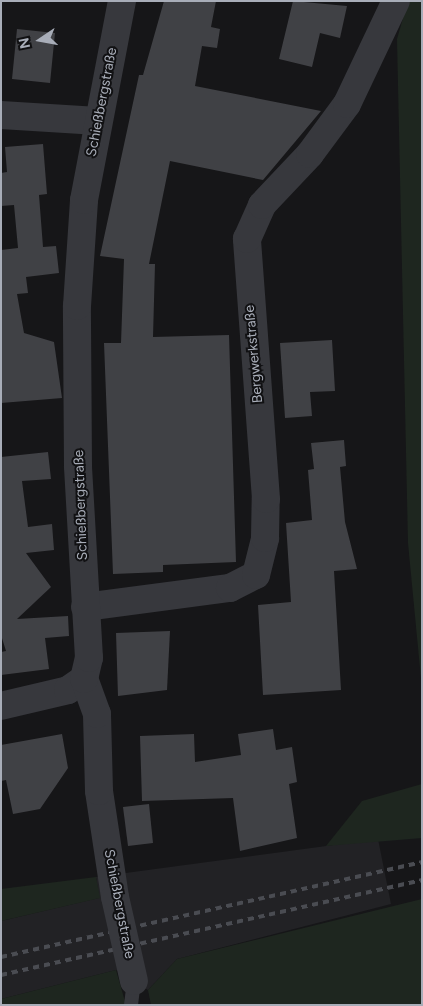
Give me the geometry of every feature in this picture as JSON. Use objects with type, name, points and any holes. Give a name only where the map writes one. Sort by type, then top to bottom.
[{"type":"street","name":"Schießbergstraße","points":[[122,1],[84,200],[77,306],[85,607],[89,658],[84,679],[97,714],[99,791],[132,993]]},
{"type":"street","name":"Bergwerkstraße","points":[[85,607],[230,588],[256,576],[265,538],[266,499],[247,240],[262,205],[310,154],[347,104],[396,1]]},
{"type":"street","points":[[1,115],[98,121]]},
{"type":"street","points":[[1,706],[68,690],[84,679]]},
{"type":"shaded area","points":[[408,1],[422,1],[422,689],[408,543],[397,39]]},
{"type":"shaded area","points":[[422,784],[422,838],[326,846],[362,801]]},
{"type":"shaded area","points":[[378,839],[391,904],[177,959],[148,990],[116,970],[1,999],[1,921],[99,898],[96,877]]},
{"type":"shaded area","points":[[96,877],[100,898],[1,921],[1,889]]},
{"type":"shaded area","points":[[422,899],[422,1005],[151,1005],[148,990],[177,959]]},
{"type":"shaded area","points":[[116,970],[126,1005],[1,1005],[1,999]]},
{"type":"building","points":[[164,1],[216,1],[211,27],[220,29],[217,48],[202,46],[195,86],[321,111],[263,180],[170,161],[149,264],[155,264],[153,337],[229,335],[236,562],[163,565],[163,572],[113,574],[104,343],[121,343],[124,259],[100,256],[139,75],[143,75]]},
{"type":"building","points":[[293,1],[347,6],[340,38],[320,33],[312,67],[279,59]]},
{"type":"building","points":[[17,29],[55,33],[50,83],[12,79]]},
{"type":"building","points":[[43,144],[47,194],[39,195],[43,247],[56,246],[59,273],[26,277],[28,293],[17,294],[24,333],[54,342],[62,398],[1,403],[1,250],[18,248],[14,205],[1,206],[1,173],[7,172],[5,147]]},
{"type":"building","points":[[332,340],[335,391],[310,392],[312,416],[285,418],[280,343]]},
{"type":"building","points":[[344,440],[346,466],[340,467],[345,522],[357,569],[334,571],[341,690],[263,695],[258,605],[291,602],[286,523],[312,520],[308,470],[314,469],[311,443]]},
{"type":"building","points":[[48,452],[51,479],[22,481],[28,527],[52,524],[54,550],[26,553],[51,587],[17,619],[68,616],[69,636],[45,638],[49,669],[1,675],[1,652],[6,651],[1,635],[1,457]]},
{"type":"building","points":[[170,631],[167,690],[118,696],[116,633]]},
{"type":"building","points":[[273,729],[276,750],[292,747],[297,782],[289,784],[297,838],[240,851],[233,798],[142,801],[140,736],[194,734],[195,762],[241,755],[238,734]]},
{"type":"building","points":[[62,734],[68,768],[40,809],[13,814],[6,780],[1,781],[1,745]]},
{"type":"building","points":[[149,804],[153,843],[128,846],[123,807]]},
{"type":"railway","points":[[1,957],[422,862]]},
{"type":"railway","points":[[1,975],[422,880]]}]
